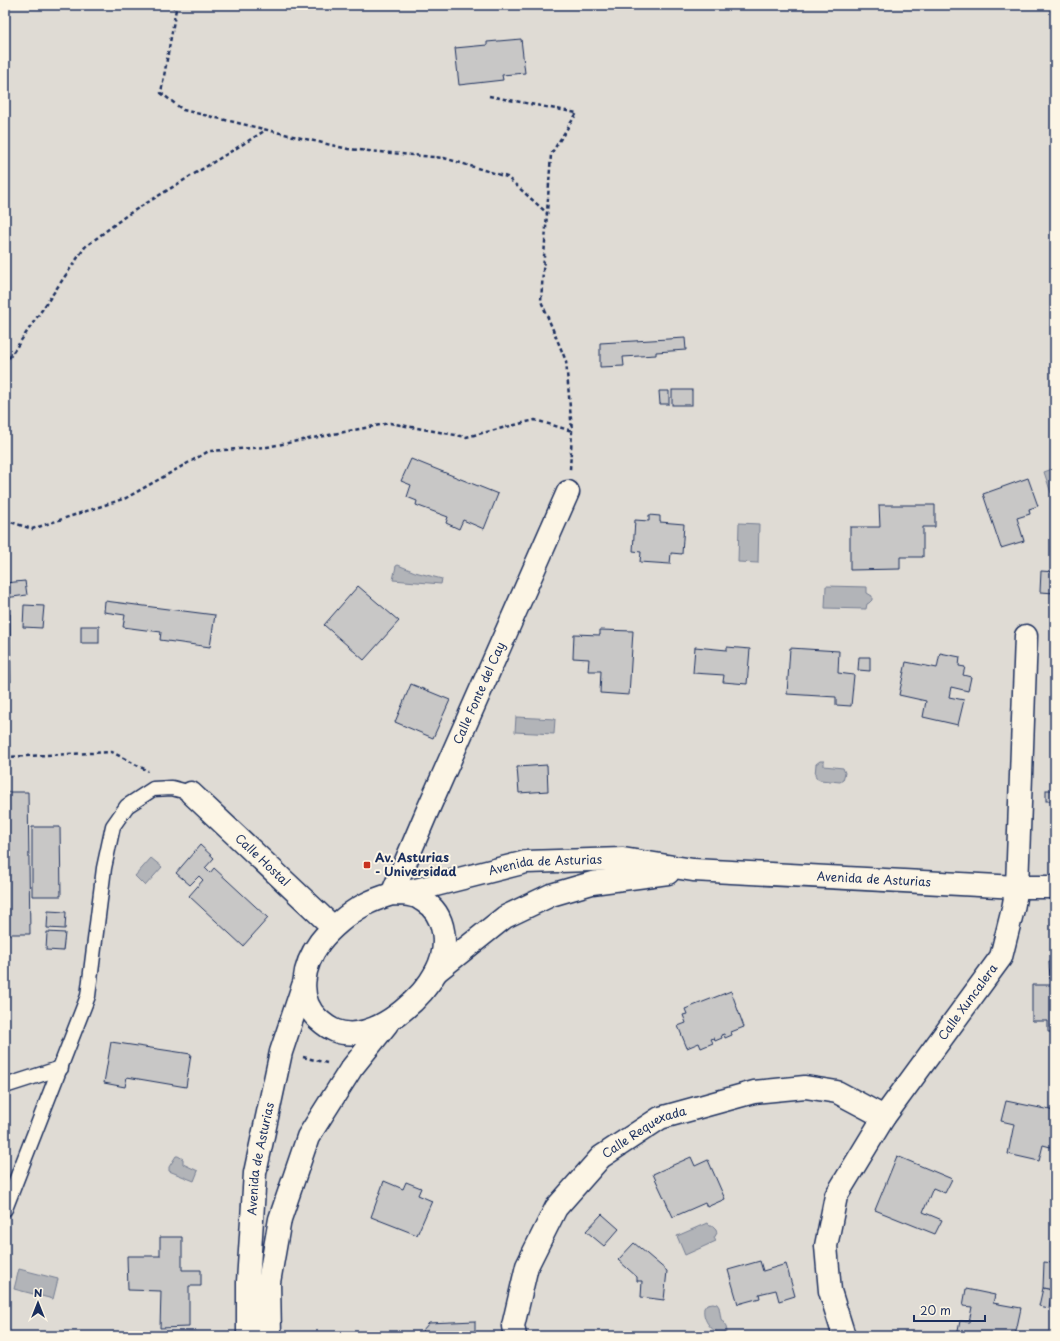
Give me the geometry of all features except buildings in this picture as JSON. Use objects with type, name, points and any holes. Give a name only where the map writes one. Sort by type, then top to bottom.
[{"type":"street","name":"Calle Fonte del Cay","points":[[396,894],[429,807],[568,492]]},
{"type":"street","name":"Calle Xuncalera","points":[[844,1336],[830,1291],[826,1246],[836,1196],[884,1117],[1001,957],[1017,887],[1026,636]]},
{"type":"street","name":"Calle Hostal","points":[[191,793],[333,927]]},
{"type":"street","name":"Avenida de Asturias","points":[[396,894],[526,862],[624,859],[693,870],[1017,887],[1055,887]]},
{"type":"street","name":"Avenida de Asturias","points":[[436,972],[505,917],[551,895],[592,883],[693,870]]},
{"type":"street","points":[[396,894],[414,896],[428,903],[438,915],[444,940],[443,954],[436,972],[424,989],[404,1009],[390,1020],[367,1032],[345,1034],[327,1027],[312,1014],[306,1002],[303,986],[311,958],[319,943],[333,927],[363,906],[378,898],[396,894]]},
{"type":"street","name":"Avenida de Asturias","points":[[248,1336],[248,1282],[255,1173],[281,1052],[303,986]]},
{"type":"street","points":[[270,1336],[270,1282],[280,1219],[308,1137],[351,1069],[390,1020]]},
{"type":"street","name":"Calle Requexada","points":[[514,1336],[513,1326],[527,1266],[556,1208],[601,1158],[660,1118],[754,1092],[805,1087],[837,1092],[884,1117]]},
{"type":"lane","points":[[5,1209],[88,996],[104,868],[113,826],[127,806],[153,789],[172,788],[191,793]]},
{"type":"lane","points":[[5,1086],[61,1068]]},
{"type":"path","points":[[171,5],[176,9],[161,93],[183,110],[348,149],[444,158],[507,177],[548,214]]},
{"type":"path","points":[[489,96],[577,113],[552,154],[541,301],[566,361],[572,431],[568,492]]},
{"type":"path","points":[[5,364],[85,247],[127,215],[266,130]]},
{"type":"path","points":[[5,520],[32,529],[126,498],[208,451],[267,447],[390,423],[466,438],[535,420],[572,431]]},
{"type":"path","points":[[5,508],[10,521]]},
{"type":"path","points":[[5,526],[10,521]]},
{"type":"path","points":[[5,757],[112,752],[152,773]]},
{"type":"path","points":[[281,1052],[351,1069]]},
{"type":"shaded area","points":[[5,5],[1055,5],[1055,1336],[5,1336]]},
{"type":"shaded area","points":[[1055,468],[1055,492],[1051,493],[1044,472]]},
{"type":"shaded area","points":[[739,523],[759,524],[758,563],[738,562]]},
{"type":"shaded area","points":[[398,565],[415,572],[442,579],[441,584],[393,580],[396,566]]},
{"type":"shaded area","points":[[826,586],[867,587],[867,593],[872,596],[872,600],[867,604],[866,609],[825,608]]},
{"type":"shaded area","points":[[516,717],[555,719],[554,734],[515,732]]},
{"type":"shaded area","points":[[820,761],[824,761],[824,766],[843,768],[845,773],[843,780],[840,782],[820,780],[816,778],[816,764]]},
{"type":"shaded area","points":[[151,858],[162,867],[145,886],[135,876]]},
{"type":"shaded area","points":[[176,1156],[183,1159],[183,1164],[198,1171],[194,1181],[169,1171],[169,1167]]},
{"type":"shaded area","points":[[707,1223],[709,1226],[713,1226],[716,1229],[717,1233],[714,1238],[716,1241],[685,1255],[677,1236]]},
{"type":"shaded area","points":[[19,1269],[58,1279],[53,1299],[14,1289]]},
{"type":"shaded area","points":[[707,1304],[717,1304],[719,1307],[721,1319],[726,1326],[727,1332],[725,1335],[716,1332],[709,1326],[705,1317],[704,1308]]},
{"type":"place","name":"Av. Asturias - Universidad","points":[[367,865]]}]
